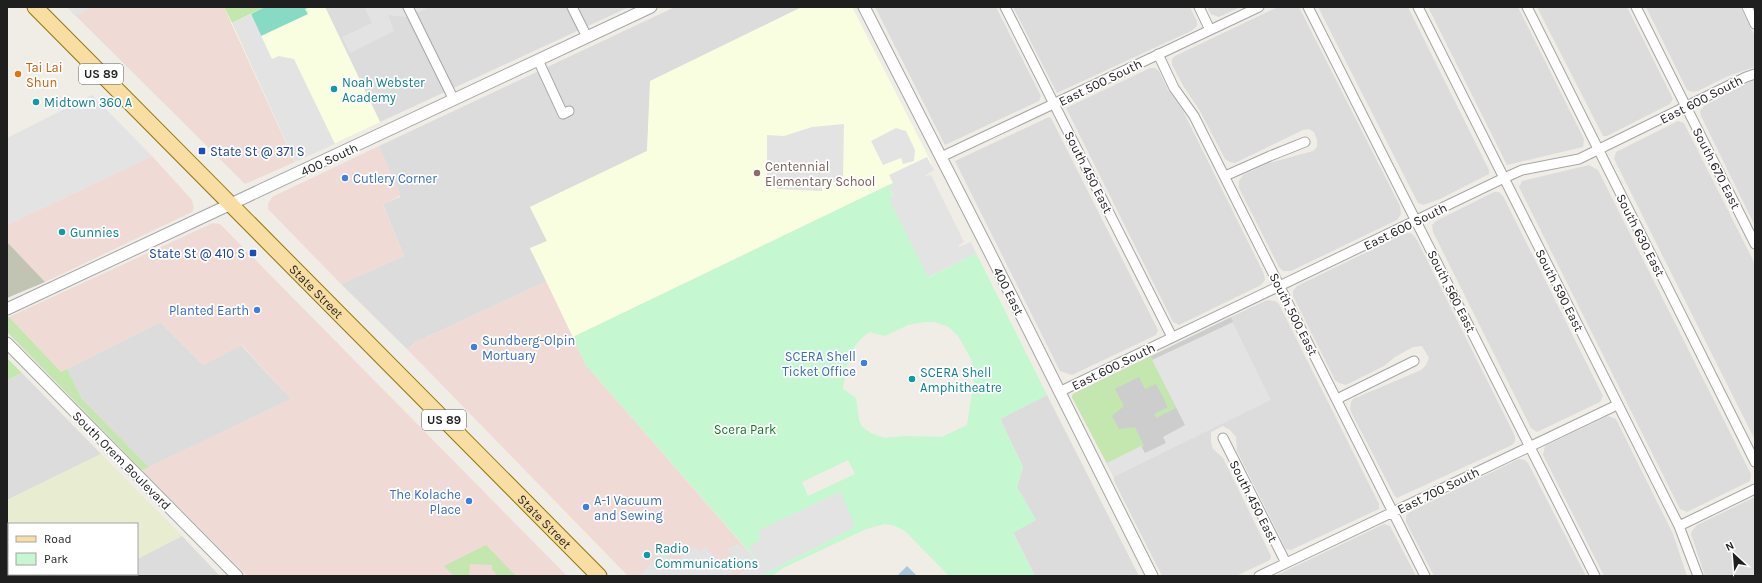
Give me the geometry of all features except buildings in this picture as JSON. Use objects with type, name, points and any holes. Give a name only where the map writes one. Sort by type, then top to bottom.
[{"type":"main road","name":"State Street","points":[[35,7],[599,576]]},
{"type":"street","points":[[408,7],[454,100]]},
{"type":"street","points":[[572,7],[587,37]]},
{"type":"street","name":"400 South","points":[[7,309],[650,7]]},
{"type":"street","name":"400 East","points":[[864,7],[1152,576]]},
{"type":"street","name":"South 450 East","points":[[1005,7],[1172,337]]},
{"type":"street","points":[[1199,7],[1210,30]]},
{"type":"street","name":"East 500 South","points":[[941,157],[1259,7]]},
{"type":"street","name":"South 560 East","points":[[1308,7],[1595,576]]},
{"type":"street","name":"South 590 East","points":[[1418,7],[1679,526],[1698,576]]},
{"type":"street","name":"South 630 East","points":[[1527,7],[1755,462]]},
{"type":"street","name":"South 670 East","points":[[1636,7],[1755,244]]},
{"type":"street","points":[[1747,7],[1755,24]]},
{"type":"street","name":"South 500 East","points":[[1158,54],[1174,88],[1194,116],[1337,398],[1425,576]]},
{"type":"street","points":[[538,60],[563,114],[569,111]]},
{"type":"street","name":"East 600 South","points":[[1059,392],[1504,178],[1522,170],[1579,159],[1755,74]]},
{"type":"street","points":[[1224,176],[1305,142]]},
{"type":"street","name":"South Orem Boulevard","points":[[7,343],[237,576]]},
{"type":"street","points":[[1337,398],[1414,361]]},
{"type":"street","name":"East 700 South","points":[[1259,576],[1618,405]]},
{"type":"street","name":"South 450 East","points":[[1223,438],[1286,563]]},
{"type":"street","points":[[1679,526],[1755,489]]},
{"type":"shaded area","points":[[67,7],[224,7],[295,162],[245,184]]},
{"type":"shaded area","points":[[67,7],[94,7],[75,16]]},
{"type":"shaded area","points":[[224,7],[325,7],[380,122],[295,162]]},
{"type":"shaded area","points":[[325,7],[629,7],[380,122]]},
{"type":"shaded area","points":[[364,7],[425,7],[426,9],[407,17],[388,15],[394,31],[350,53],[342,37],[372,23]]},
{"type":"shaded area","points":[[675,7],[802,7],[651,81],[647,151],[530,207],[547,241],[530,249],[547,281],[418,341],[407,349],[341,284],[404,256],[383,204],[400,197],[379,146]]},
{"type":"shaded area","name":"Centennial Elementary School","points":[[802,7],[852,7],[932,164],[573,337],[530,248],[547,241],[530,207],[647,151],[650,81]]},
{"type":"shaded area","points":[[875,7],[996,7],[1041,96],[1039,101],[945,145]]},
{"type":"shaded area","points":[[1013,7],[1190,7],[1197,21],[1197,26],[1191,31],[1057,93]]},
{"type":"shaded area","points":[[1207,7],[1240,7],[1219,17],[1211,14]]},
{"type":"shaded area","points":[[1278,7],[1299,7],[1400,206],[1401,214],[1397,220],[1291,271],[1283,271],[1279,267],[1239,188],[1239,181],[1243,175],[1269,163],[1313,151],[1317,147],[1317,140],[1314,132],[1309,129],[1303,130],[1235,163],[1230,162],[1225,159],[1200,111],[1172,65],[1172,59],[1175,56]]},
{"type":"shaded area","points":[[1318,7],[1408,7],[1489,170],[1489,174],[1440,199],[1423,205],[1418,203]]},
{"type":"shaded area","points":[[1428,7],[1518,7],[1584,139],[1583,147],[1507,165]]},
{"type":"shaded area","points":[[1537,7],[1627,7],[1673,99],[1670,104],[1607,136],[1603,136]]},
{"type":"shaded area","points":[[1646,7],[1740,7],[1755,36],[1755,67],[1728,76],[1698,91],[1692,92],[1687,90]]},
{"type":"shaded area","points":[[251,14],[272,59],[279,56],[294,59],[335,144],[295,162],[232,23]]},
{"type":"shaded area","points":[[1150,68],[1155,68],[1159,71],[1168,90],[1183,111],[1264,274],[1265,280],[1261,285],[1179,325],[1173,322],[1066,108]]},
{"type":"shaded area","points":[[1755,79],[1755,226],[1701,116],[1700,111],[1704,106]]},
{"type":"shaded area","points":[[92,95],[152,156],[7,225],[7,138]]},
{"type":"shaded area","points":[[1049,117],[1051,118],[1158,330],[1156,335],[1072,375],[1060,371],[955,161]]},
{"type":"shaded area","points":[[1678,121],[1684,123],[1755,264],[1755,440],[1614,159],[1616,152]]},
{"type":"shaded area","points":[[844,124],[843,181],[822,183],[822,191],[777,189],[775,180],[767,180],[767,135],[784,136],[812,127]]},
{"type":"shaded area","points":[[896,128],[906,131],[915,150],[914,161],[903,164],[901,158],[883,165],[871,141]]},
{"type":"shaded area","points":[[379,146],[401,195],[383,205],[404,256],[341,284],[268,209],[268,204],[272,197]]},
{"type":"shaded area","points":[[152,156],[192,200],[194,208],[192,212],[45,282],[7,242],[7,225]]},
{"type":"shaded area","points":[[927,157],[934,170],[923,177],[931,175],[964,242],[959,245],[959,247],[971,242],[976,253],[928,277],[889,199],[894,196],[889,188],[894,185],[889,175]]},
{"type":"shaded area","points":[[1589,165],[1598,170],[1751,474],[1750,481],[1687,512],[1680,509],[1519,187],[1522,181]]},
{"type":"shaded area","points":[[1494,192],[1499,192],[1503,196],[1603,396],[1600,402],[1537,432],[1531,428],[1433,232],[1432,225],[1436,221]]},
{"type":"shaded area","points":[[213,223],[220,224],[567,576],[247,576],[142,470],[291,399],[242,345],[203,365],[160,322],[61,372],[9,317]]},
{"type":"shaded area","points":[[1411,233],[1416,238],[1515,436],[1515,442],[1512,445],[1397,498],[1394,495],[1350,410],[1351,402],[1353,399],[1421,370],[1426,365],[1429,358],[1422,346],[1413,347],[1395,357],[1384,366],[1346,385],[1339,383],[1335,380],[1293,296],[1293,291],[1297,286],[1404,234]]},
{"type":"shaded area","points":[[7,242],[45,282],[7,298]]},
{"type":"shaded area","points":[[547,281],[585,364],[760,565],[735,576],[628,576],[407,349],[418,341]]},
{"type":"shaded area","points":[[1267,300],[1275,301],[1279,304],[1379,504],[1379,509],[1291,550],[1286,549],[1237,451],[1236,437],[1230,430],[1223,426],[1211,432],[1213,449],[1223,458],[1271,556],[1270,560],[1236,576],[1162,576],[1114,481],[1114,477],[1271,400],[1231,317]]},
{"type":"shaded area","points":[[1231,317],[1271,400],[1114,477],[1072,397],[1073,394]]},
{"type":"shaded area","points":[[160,322],[203,365],[241,345],[291,399],[149,467],[82,399],[67,370],[61,372]]},
{"type":"shaded area","points":[[1233,322],[1271,400],[1114,477],[1107,463],[1141,446],[1145,453],[1166,443],[1163,437],[1185,425],[1152,360]]},
{"type":"shaded area","points":[[22,373],[101,454],[7,500],[7,380]]},
{"type":"shaded area","points":[[1047,395],[1139,576],[1035,576],[1013,532],[1036,520],[1017,487],[1023,467],[1000,419]]},
{"type":"shaded area","points":[[1608,416],[1616,419],[1673,534],[1687,576],[1604,576],[1543,455],[1545,446]]},
{"type":"shaded area","points":[[101,454],[182,536],[138,558],[138,523],[8,523],[8,575],[103,575],[7,576],[7,500]]},
{"type":"shaded area","points":[[1519,459],[1525,460],[1528,463],[1586,576],[1434,576],[1406,522],[1406,516],[1410,512]]},
{"type":"shaded area","points":[[840,492],[854,523],[853,528],[759,576],[735,576],[760,565],[749,547],[761,539],[758,531]]},
{"type":"shaded area","points":[[1755,497],[1755,576],[1705,576],[1691,534],[1692,531],[1697,525]]},
{"type":"shaded area","points":[[1384,524],[1390,526],[1416,576],[1275,576]]},
{"type":"shaded area","points":[[182,536],[220,576],[101,576],[138,575],[138,558]]},
{"type":"shaded area","points":[[739,544],[756,560],[724,576],[643,576],[641,574],[663,552],[676,563],[694,546],[699,552],[705,547],[718,561],[732,555],[727,549]]},
{"type":"green space","points":[[224,7],[265,7],[232,23]]},
{"type":"green space","points":[[265,7],[310,7],[305,9],[308,14],[261,36],[251,14]]},
{"type":"green space","name":"Scera Park","points":[[893,183],[894,185],[889,188],[893,197],[890,199],[929,277],[976,253],[1047,395],[1000,419],[1023,467],[1017,487],[1036,520],[1013,533],[1035,576],[949,576],[905,531],[895,526],[885,524],[866,529],[783,568],[772,576],[759,576],[853,528],[840,492],[758,531],[762,539],[749,547],[759,563],[585,364],[573,337]],"holes":[[[924,322],[935,322],[949,327],[958,336],[971,359],[975,375],[967,425],[942,437],[905,436],[884,438],[871,433],[862,427],[859,420],[856,398],[843,389],[853,349],[863,337],[870,332],[885,336],[908,325]],[[848,460],[855,474],[808,496],[802,482]]]},
{"type":"green space","points":[[9,317],[61,372],[67,369],[82,399],[149,467],[142,470],[7,332],[7,318]]},
{"type":"green space","points":[[1151,356],[1176,408],[1156,418],[1154,414],[1168,407],[1156,384],[1145,389],[1139,377],[1115,389],[1124,406],[1112,416],[1119,429],[1135,427],[1144,446],[1107,463],[1072,397],[1073,394]]},
{"type":"green space","points":[[7,358],[22,373],[7,380]]},
{"type":"green space","points":[[486,545],[516,576],[498,576],[492,569],[492,565],[470,564],[469,576],[454,576],[444,566]]},
{"type":"water","points":[[907,566],[917,576],[897,576]]},
{"type":"place","name":"Tai Lai Shun","points":[[18,74]]},
{"type":"place","name":"Noah Webster Academy","points":[[334,89]]},
{"type":"place","name":"Midtown 360 A","points":[[36,102]]},
{"type":"place","name":"State St @ 371 S","points":[[202,151]]},
{"type":"place","name":"Centennial Elementary School","points":[[757,173]]},
{"type":"place","name":"Cutlery Corner","points":[[345,178]]},
{"type":"place","name":"Gunnies","points":[[62,232]]},
{"type":"place","name":"State St @ 410 S","points":[[253,253]]},
{"type":"place","name":"Planted Earth","points":[[257,310]]},
{"type":"place","name":"Sundberg-Olpin Mortuary","points":[[474,347]]},
{"type":"place","name":"SCERA Shell Ticket Office","points":[[864,363]]},
{"type":"place","name":"SCERA Shell Amphitheatre","points":[[912,379]]},
{"type":"place","name":"The Kolache Place","points":[[469,501]]},
{"type":"place","name":"A-1 Vacuum and Sewing","points":[[586,507]]},
{"type":"place","name":"Radio Communications","points":[[647,555]]}]
